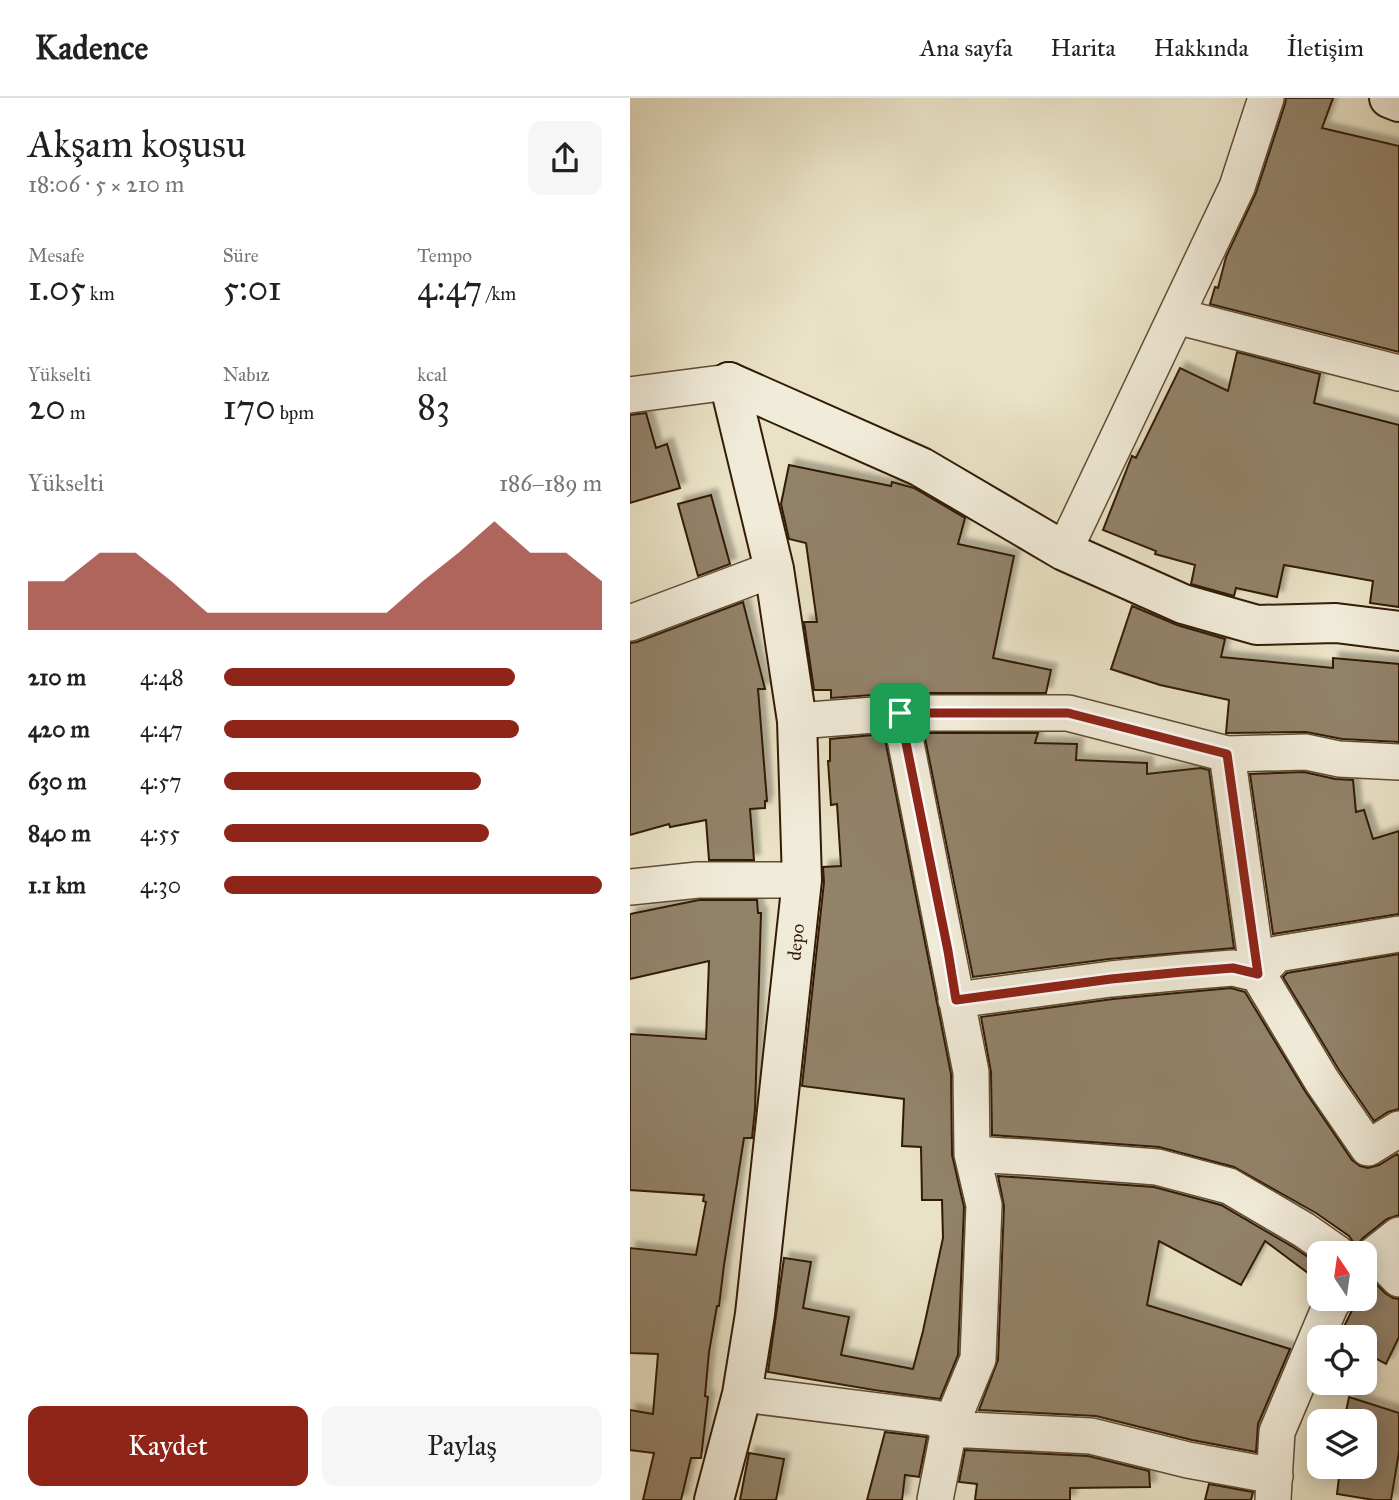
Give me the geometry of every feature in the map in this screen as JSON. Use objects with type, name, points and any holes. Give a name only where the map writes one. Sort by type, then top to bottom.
[{"type":"street","points":[[1064,551],[1237,187],[1266,98]]},
{"type":"street","points":[[1389,98],[1399,102]]},
{"type":"street","points":[[1176,316],[1399,373]]},
{"type":"street","points":[[630,395],[729,382],[921,467],[1064,551],[1183,604],[1257,625],[1336,623],[1399,631]]},
{"type":"street","name":"depo","points":[[713,1500],[742,1394],[755,1314],[802,880],[797,721],[774,569],[729,382]]},
{"type":"street","points":[[630,623],[774,569]]},
{"type":"street","points":[[797,721],[900,713],[1068,713],[1227,754],[1306,752],[1339,759],[1399,762]]},
{"type":"street","points":[[900,713],[971,1072],[972,1154],[984,1205],[978,1359],[949,1429],[935,1500]]},
{"type":"street","points":[[1227,754],[1258,974],[1322,1081],[1368,1148],[1399,1129]]},
{"type":"street","points":[[630,887],[698,880],[802,880]]},
{"type":"street","points":[[1258,974],[1277,954],[1399,934]]},
{"type":"street","points":[[956,1000],[1183,972],[1233,968],[1258,974]]},
{"type":"street","points":[[972,1154],[1157,1167],[1229,1185],[1320,1241]]},
{"type":"street","points":[[1380,1252],[1399,1279]]},
{"type":"street","points":[[742,1394],[935,1418],[949,1429],[1091,1436],[1188,1460],[1274,1488],[1277,1432],[1328,1311]]},
{"type":"building","points":[[1286,98],[1333,98],[1322,128],[1399,146],[1399,352],[1210,304],[1215,287],[1218,288],[1226,257],[1256,193]]},
{"type":"building","points":[[1237,352],[1320,374],[1314,403],[1399,425],[1399,607],[1370,603],[1373,581],[1284,565],[1277,597],[1236,588],[1234,596],[1191,584],[1195,565],[1155,554],[1156,551],[1103,530],[1132,456],[1136,458],[1180,368],[1228,391]]},
{"type":"building","points":[[646,413],[656,448],[667,444],[680,488],[630,503],[630,415]]},
{"type":"building","points":[[789,465],[891,486],[892,482],[914,488],[965,518],[958,544],[1014,556],[993,658],[1051,670],[1046,693],[900,693],[831,698],[831,690],[814,690],[804,622],[817,622],[806,543],[789,539],[781,504]]},
{"type":"building","points":[[711,495],[730,564],[698,576],[678,504]]},
{"type":"building","points":[[743,602],[765,689],[758,689],[767,801],[765,808],[750,809],[754,860],[709,860],[706,820],[670,827],[669,824],[630,835],[630,643]]},
{"type":"building","points":[[1132,606],[1177,625],[1225,639],[1221,657],[1333,668],[1333,658],[1399,664],[1399,742],[1342,739],[1306,732],[1226,733],[1229,700],[1160,685],[1111,669]]},
{"type":"building","points":[[924,733],[1038,733],[1035,743],[1077,744],[1076,760],[1147,763],[1147,774],[1201,768],[1209,770],[1234,948],[1109,959],[973,977]]},
{"type":"building","points":[[884,734],[951,1074],[952,1155],[964,1207],[958,1355],[940,1399],[768,1372],[784,1258],[811,1262],[803,1308],[849,1317],[841,1355],[913,1369],[943,1238],[942,1200],[922,1200],[921,1147],[902,1146],[904,1099],[802,1086],[824,882],[823,867],[841,866],[837,804],[831,805],[828,761],[830,739]]},
{"type":"building","points":[[1304,772],[1353,780],[1356,812],[1364,810],[1373,839],[1399,831],[1399,914],[1273,934],[1250,774]]},
{"type":"building","points":[[699,900],[757,900],[758,913],[761,913],[755,1109],[752,1138],[744,1138],[719,1306],[709,1352],[705,1396],[708,1397],[701,1458],[691,1458],[681,1500],[643,1500],[654,1453],[630,1450],[630,1410],[653,1414],[658,1354],[630,1353],[630,1248],[696,1255],[706,1202],[703,1201],[704,1195],[630,1190],[630,1034],[706,1039],[709,961],[630,979],[630,914]]},
{"type":"building","points":[[1399,954],[1399,1109],[1374,1121],[1339,1070],[1283,977],[1287,973]]},
{"type":"building","points":[[1231,988],[1245,992],[1305,1091],[1352,1160],[1368,1168],[1397,1154],[1399,1215],[1387,1219],[1360,1241],[1352,1241],[1316,1213],[1234,1167],[1159,1147],[992,1135],[991,1072],[981,1017],[1113,999]]},
{"type":"building","points":[[998,1176],[1154,1187],[1221,1205],[1307,1256],[1307,1272],[1265,1241],[1241,1285],[1159,1241],[1147,1305],[1290,1349],[1258,1424],[1256,1452],[1192,1440],[1096,1416],[979,1410],[998,1360],[1004,1206]]},
{"type":"building","points":[[1377,1285],[1385,1293],[1399,1299],[1399,1337],[1386,1364],[1377,1359],[1377,1325],[1345,1325],[1352,1311],[1377,1311]]},
{"type":"building","points":[[1349,1397],[1399,1413],[1399,1452],[1391,1500],[1337,1494],[1339,1479],[1377,1479],[1377,1409],[1346,1409]]},
{"type":"building","points":[[885,1432],[927,1437],[919,1477],[905,1475],[902,1500],[867,1500]]},
{"type":"building","points":[[965,1450],[1088,1456],[1149,1471],[1150,1487],[1070,1488],[1070,1500],[975,1500],[977,1484],[959,1482]]},
{"type":"building","points":[[749,1453],[784,1459],[776,1500],[740,1500]]},
{"type":"building","points":[[1209,1484],[1253,1492],[1251,1500],[1205,1500]]},
{"type":"route","points":[[900,713],[1068,713],[1227,754],[1258,974],[1233,968],[1183,972],[956,1000],[900,713]]}]
